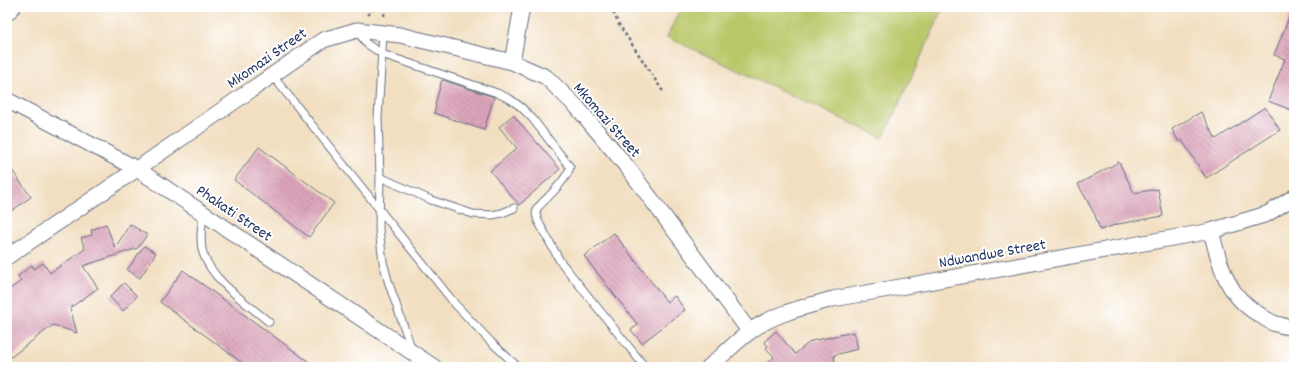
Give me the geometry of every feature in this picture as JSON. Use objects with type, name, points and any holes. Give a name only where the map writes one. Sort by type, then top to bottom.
[{"type":"street","points":[[7,13],[13,7]]},
{"type":"street","points":[[512,62],[522,7]]},
{"type":"street","name":"Mkomazi Street","points":[[7,257],[138,169],[323,40],[357,30],[400,35],[512,62],[546,77],[577,107],[628,168],[750,332]]},
{"type":"street","name":"Phakati Street","points":[[7,100],[138,169],[433,367]]},
{"type":"street","name":"Ndwandwe Street","points":[[709,367],[750,332],[799,308],[833,299],[1211,231],[1267,214],[1294,197]]},
{"type":"street","points":[[1211,231],[1220,266],[1229,286],[1240,301],[1273,323],[1294,328]]},
{"type":"lane","points":[[357,30],[367,44],[382,54],[497,93],[510,99],[532,118],[570,167],[565,178],[537,208],[536,214],[538,221],[560,261],[645,367]]},
{"type":"lane","points":[[383,33],[378,118],[380,177],[378,229],[383,262],[389,284],[413,353]]},
{"type":"lane","points":[[272,75],[455,304],[491,342],[518,367]]},
{"type":"lane","points":[[380,177],[431,200],[473,214],[492,215],[514,208]]},
{"type":"lane","points":[[204,213],[201,240],[204,254],[211,268],[224,284],[269,322]]},
{"type":"path","points":[[612,7],[618,23],[664,93]]},
{"type":"green space","points":[[681,7],[944,7],[883,138],[667,37]]},
{"type":"building","points":[[1293,8],[1294,111],[1268,101],[1285,59],[1274,55]]},
{"type":"building","points":[[442,80],[494,97],[484,130],[434,113]]},
{"type":"building","points":[[1265,107],[1280,130],[1206,178],[1182,140],[1179,142],[1172,129],[1201,112],[1216,139]]},
{"type":"building","points":[[513,115],[560,169],[519,205],[490,171],[517,148],[499,127]]},
{"type":"building","points":[[259,147],[334,203],[309,237],[234,180]]},
{"type":"building","points":[[1119,162],[1134,193],[1158,189],[1163,216],[1118,224],[1100,230],[1095,215],[1078,184]]},
{"type":"building","points":[[7,163],[31,197],[7,214]]},
{"type":"building","points":[[106,224],[115,248],[130,224],[147,235],[138,248],[83,266],[98,288],[70,308],[77,333],[53,325],[7,360],[7,335],[11,331],[7,324],[7,291],[21,281],[18,276],[32,265],[34,269],[43,263],[50,273],[85,249],[81,238],[92,235],[91,230]]},
{"type":"building","points":[[614,233],[667,302],[675,296],[685,310],[642,343],[631,330],[638,325],[584,256]]},
{"type":"building","points":[[144,246],[156,253],[140,278],[127,270]]},
{"type":"building","points":[[183,270],[316,367],[248,367],[160,302]]},
{"type":"building","points":[[124,283],[137,296],[123,311],[110,297]]},
{"type":"building","points":[[776,331],[795,354],[811,341],[854,332],[858,349],[834,355],[835,362],[821,367],[763,367],[774,357],[766,348],[768,346],[764,342]]}]
